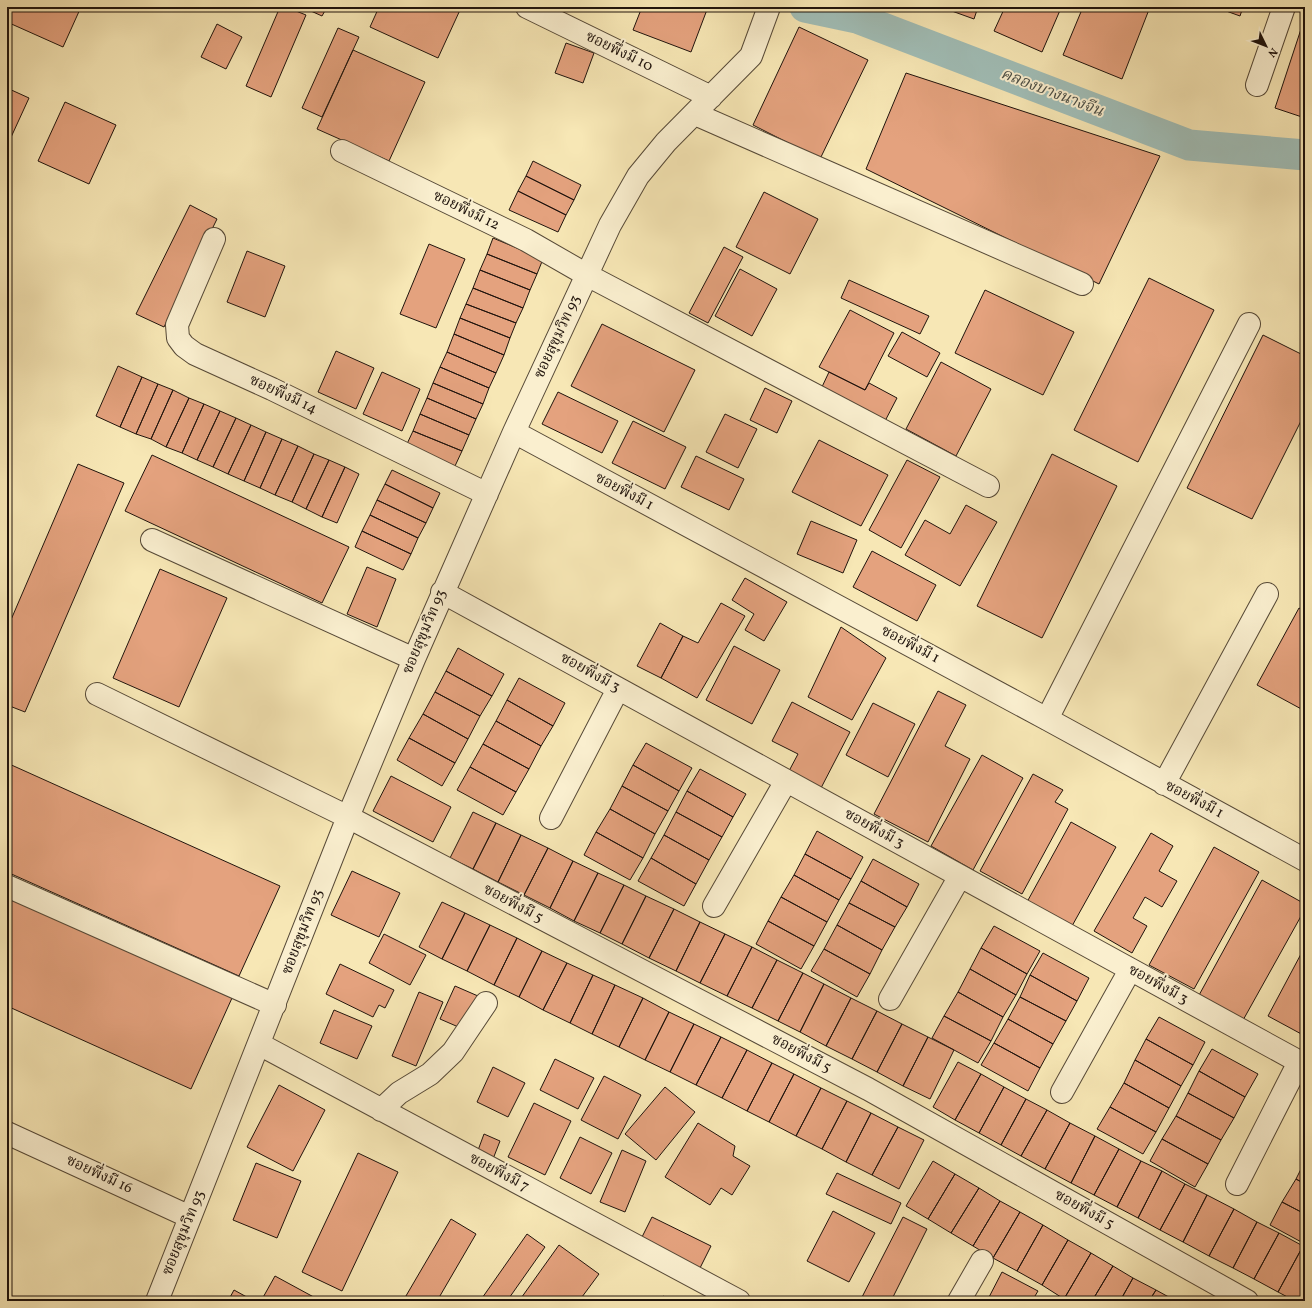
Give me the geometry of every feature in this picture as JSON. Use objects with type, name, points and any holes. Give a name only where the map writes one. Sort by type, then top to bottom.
[{"type":"street","name":"ซอยพึ่งมี 10","points":[[527,7],[711,97]]},
{"type":"street","name":"ซอยสุขุมวิท 93","points":[[157,1301],[348,817],[442,592],[610,225],[638,176],[666,142],[751,56],[769,7]]},
{"type":"street","points":[[1257,85],[1284,7]]},
{"type":"street","points":[[695,114],[1082,284]]},
{"type":"street","name":"ซอยพึ่งมี 12","points":[[342,151],[526,240],[587,275],[988,486]]},
{"type":"street","name":"ซอยพึ่งมี 14","points":[[214,239],[177,325],[178,338],[184,346],[196,354],[272,389],[486,494]]},
{"type":"street","points":[[1047,719],[1249,324]]},
{"type":"street","name":"ซอยพึ่งมี 1","points":[[514,432],[1047,719],[1305,860]]},
{"type":"street","points":[[152,540],[414,659]]},
{"type":"street","name":"ซอยพึ่งมี 3","points":[[442,592],[1302,1064]]},
{"type":"street","points":[[1164,784],[1267,594]]},
{"type":"street","points":[[551,818],[618,688]]},
{"type":"street","name":"ซอยพึ่งมี 5","points":[[97,694],[348,817],[868,1089],[1247,1301]]},
{"type":"street","points":[[714,906],[786,780]]},
{"type":"street","points":[[890,999],[960,876]]},
{"type":"street","points":[[7,886],[274,1005]]},
{"type":"street","points":[[1062,1092],[1130,970]]},
{"type":"street","points":[[380,1110],[399,1094],[430,1074],[453,1052],[486,1003]]},
{"type":"street","name":"ซอยพึ่งมี 7","points":[[259,1044],[739,1301]]},
{"type":"street","points":[[1237,1184],[1302,1064]]},
{"type":"street","name":"ซอยพึ่งมี 16","points":[[7,1133],[190,1217]]},
{"type":"street","points":[[959,1301],[982,1261]]},
{"type":"building","points":[[7,7],[81,7],[63,47],[7,22]]},
{"type":"building","points":[[280,7],[286,7],[306,15],[271,97],[246,86]]},
{"type":"building","points":[[302,7],[327,7],[322,16]]},
{"type":"building","points":[[379,7],[454,7],[460,10],[438,58],[370,27]]},
{"type":"building","points":[[642,7],[708,7],[691,52],[633,30]]},
{"type":"building","points":[[951,7],[978,7],[974,19],[949,10]]},
{"type":"building","points":[[1005,7],[1061,8],[1042,52],[994,31]]},
{"type":"building","points":[[1083,7],[1150,7],[1122,79],[1063,55]]},
{"type":"building","points":[[1215,7],[1243,7],[1240,16]]},
{"type":"building","points":[[1305,17],[1305,118],[1275,108]]},
{"type":"building","points":[[217,24],[242,37],[226,69],[201,57]]},
{"type":"building","points":[[799,27],[868,60],[820,159],[753,125]]},
{"type":"building","points":[[338,28],[359,37],[322,117],[302,108]]},
{"type":"building","points":[[566,43],[594,53],[583,83],[555,73]]},
{"type":"building","points":[[353,50],[425,82],[389,161],[317,129]]},
{"type":"building","points":[[906,73],[1160,156],[1099,284],[866,169]]},
{"type":"building","points":[[7,88],[29,98],[7,146]]},
{"type":"building","points":[[65,102],[116,125],[89,184],[38,161]]},
{"type":"building","points":[[533,161],[581,185],[574,200],[526,176]]},
{"type":"building","points":[[526,176],[574,200],[566,215],[518,191]]},
{"type":"building","points":[[518,191],[566,215],[558,232],[509,210]]},
{"type":"building","points":[[764,192],[818,219],[790,274],[736,247]]},
{"type":"building","points":[[190,205],[217,219],[164,327],[136,314]]},
{"type":"building","points":[[493,238],[543,259],[537,274],[487,254]]},
{"type":"building","points":[[429,244],[465,259],[436,328],[400,314]]},
{"type":"building","points":[[724,247],[743,257],[708,323],[689,313]]},
{"type":"building","points":[[247,251],[285,266],[265,317],[227,302]]},
{"type":"building","points":[[487,254],[537,274],[530,290],[480,270]]},
{"type":"building","points":[[740,269],[777,289],[752,336],[715,316]]},
{"type":"building","points":[[480,270],[530,290],[523,308],[473,288]]},
{"type":"building","points":[[1149,278],[1214,310],[1138,462],[1074,430]]},
{"type":"building","points":[[849,280],[929,316],[920,334],[841,298]]},
{"type":"building","points":[[473,288],[523,308],[516,323],[466,304]]},
{"type":"building","points":[[985,290],[1074,332],[1043,395],[955,353]]},
{"type":"building","points":[[466,304],[516,323],[510,338],[460,318]]},
{"type":"building","points":[[850,310],[894,333],[865,390],[819,367]]},
{"type":"building","points":[[460,318],[510,338],[504,355],[454,334]]},
{"type":"building","points":[[602,324],[695,370],[664,432],[571,386]]},
{"type":"building","points":[[902,332],[940,353],[927,377],[888,356]]},
{"type":"building","points":[[454,334],[504,355],[496,373],[447,352]]},
{"type":"building","points":[[1263,335],[1305,356],[1305,413],[1252,519],[1187,488]]},
{"type":"building","points":[[336,351],[374,368],[356,409],[318,392]]},
{"type":"building","points":[[447,352],[496,373],[489,388],[440,367]]},
{"type":"building","points":[[941,362],[991,389],[956,456],[906,429]]},
{"type":"building","points":[[118,366],[142,377],[120,427],[96,416]]},
{"type":"building","points":[[440,367],[489,388],[483,404],[433,383]]},
{"type":"building","points":[[382,372],[420,389],[402,431],[363,414]]},
{"type":"building","points":[[829,372],[865,390],[869,383],[897,398],[884,423],[821,389]]},
{"type":"building","points":[[142,377],[158,384],[136,434],[120,427]]},
{"type":"building","points":[[433,383],[483,404],[476,419],[427,398]]},
{"type":"building","points":[[158,384],[173,390],[151,439],[136,434]]},
{"type":"building","points":[[765,388],[792,401],[777,433],[750,420]]},
{"type":"building","points":[[173,390],[189,398],[166,447],[151,439]]},
{"type":"building","points":[[558,392],[618,421],[602,453],[542,424]]},
{"type":"building","points":[[189,398],[204,404],[182,453],[166,447]]},
{"type":"building","points":[[427,398],[476,419],[469,435],[420,414]]},
{"type":"building","points":[[204,404],[220,411],[197,460],[182,453]]},
{"type":"building","points":[[220,411],[236,418],[213,467],[197,460]]},
{"type":"building","points":[[420,414],[469,435],[462,451],[413,431]]},
{"type":"building","points":[[725,414],[757,429],[738,468],[706,452]]},
{"type":"building","points":[[236,418],[251,425],[228,474],[213,467]]},
{"type":"building","points":[[633,421],[686,447],[665,489],[612,463]]},
{"type":"building","points":[[251,425],[266,432],[244,481],[228,474]]},
{"type":"building","points":[[413,431],[462,451],[455,466],[406,446]]},
{"type":"building","points":[[266,432],[282,439],[260,488],[244,481]]},
{"type":"building","points":[[282,439],[298,446],[275,495],[260,488]]},
{"type":"building","points":[[819,440],[888,475],[861,526],[792,492]]},
{"type":"building","points":[[298,446],[314,454],[292,502],[275,495]]},
{"type":"building","points":[[314,454],[329,460],[306,509],[292,502]]},
{"type":"building","points":[[1052,454],[1117,486],[1042,638],[977,606]]},
{"type":"building","points":[[152,455],[349,547],[322,603],[125,511]]},
{"type":"building","points":[[696,456],[744,479],[729,510],[681,487]]},
{"type":"building","points":[[329,460],[345,467],[322,517],[306,509]]},
{"type":"building","points":[[907,460],[940,477],[901,548],[869,530]]},
{"type":"building","points":[[78,464],[124,483],[25,712],[7,705],[7,629]]},
{"type":"building","points":[[345,467],[359,474],[337,523],[322,517]]},
{"type":"building","points":[[392,470],[440,493],[433,508],[385,484]]},
{"type":"building","points":[[385,484],[433,508],[426,523],[377,500]]},
{"type":"building","points":[[377,500],[426,523],[418,538],[370,515]]},
{"type":"building","points":[[966,505],[997,522],[960,586],[905,555],[925,520],[950,534]]},
{"type":"building","points":[[370,515],[418,538],[411,554],[362,531]]},
{"type":"building","points":[[811,521],[857,540],[843,573],[797,554]]},
{"type":"building","points":[[362,531],[411,554],[403,570],[355,547]]},
{"type":"building","points":[[872,551],[936,585],[917,621],[853,587]]},
{"type":"building","points":[[367,567],[396,579],[377,627],[347,614]]},
{"type":"building","points":[[160,569],[227,598],[179,707],[113,678]]},
{"type":"building","points":[[745,578],[787,602],[764,641],[745,630],[754,614],[732,600]]},
{"type":"building","points":[[721,603],[745,616],[697,698],[661,678],[683,636],[698,643]]},
{"type":"building","points":[[1299,608],[1305,611],[1305,711],[1257,685]]},
{"type":"building","points":[[660,623],[683,636],[661,678],[637,666]]},
{"type":"building","points":[[841,627],[886,658],[852,720],[808,697]]},
{"type":"building","points":[[734,646],[780,670],[752,724],[706,700]]},
{"type":"building","points":[[458,648],[504,674],[492,696],[446,671]]},
{"type":"building","points":[[446,671],[492,696],[480,716],[435,692]]},
{"type":"building","points":[[519,678],[565,703],[553,726],[507,700]]},
{"type":"building","points":[[938,691],[966,705],[945,746],[970,759],[928,842],[874,814]]},
{"type":"building","points":[[435,692],[480,716],[468,739],[423,714]]},
{"type":"building","points":[[507,700],[553,726],[541,746],[496,721]]},
{"type":"building","points":[[792,702],[850,732],[821,788],[789,771],[798,754],[772,741]]},
{"type":"building","points":[[873,703],[915,724],[888,777],[846,755]]},
{"type":"building","points":[[423,714],[468,739],[455,763],[409,738]]},
{"type":"building","points":[[496,721],[541,746],[529,769],[483,744]]},
{"type":"building","points":[[409,738],[455,763],[442,786],[397,760]]},
{"type":"building","points":[[646,743],[692,768],[679,791],[633,765]]},
{"type":"building","points":[[483,744],[529,769],[516,792],[470,767]]},
{"type":"building","points":[[982,755],[1023,778],[973,870],[931,846]]},
{"type":"building","points":[[7,763],[280,886],[239,976],[7,872]]},
{"type":"building","points":[[633,765],[679,791],[668,811],[622,786]]},
{"type":"building","points":[[470,767],[516,792],[503,815],[457,790]]},
{"type":"building","points":[[700,769],[746,794],[733,817],[687,791]]},
{"type":"building","points":[[1033,774],[1063,790],[1055,802],[1068,809],[1022,894],[980,871]]},
{"type":"building","points":[[391,776],[451,807],[433,842],[373,811]]},
{"type":"building","points":[[622,786],[668,811],[655,834],[610,809]]},
{"type":"building","points":[[687,791],[733,817],[722,837],[676,812]]},
{"type":"building","points":[[610,809],[655,834],[643,858],[596,832]]},
{"type":"building","points":[[473,812],[496,823],[473,869],[450,858]]},
{"type":"building","points":[[676,812],[722,837],[709,860],[664,835]]},
{"type":"building","points":[[1071,822],[1116,847],[1072,926],[1027,902]]},
{"type":"building","points":[[496,823],[521,835],[498,882],[473,869]]},
{"type":"building","points":[[817,831],[863,857],[851,879],[805,854]]},
{"type":"building","points":[[596,832],[643,858],[630,880],[584,855]]},
{"type":"building","points":[[1151,833],[1173,846],[1159,871],[1177,881],[1162,907],[1145,897],[1133,918],[1147,926],[1132,953],[1094,931]]},
{"type":"building","points":[[521,835],[548,848],[524,895],[498,882]]},
{"type":"building","points":[[664,835],[709,860],[696,884],[651,858]]},
{"type":"building","points":[[1214,847],[1259,872],[1194,989],[1149,965]]},
{"type":"building","points":[[548,848],[573,861],[550,908],[524,895]]},
{"type":"building","points":[[805,854],[851,879],[839,900],[794,875]]},
{"type":"building","points":[[651,858],[696,884],[684,906],[638,881]]},
{"type":"building","points":[[873,859],[919,884],[907,907],[861,881]]},
{"type":"building","points":[[573,861],[598,873],[574,921],[550,908]]},
{"type":"building","points":[[352,871],[400,893],[379,937],[331,915]]},
{"type":"building","points":[[598,873],[624,885],[600,933],[574,921]]},
{"type":"building","points":[[794,875],[839,900],[827,922],[781,897]]},
{"type":"building","points":[[1262,880],[1305,904],[1305,909],[1242,1022],[1198,997]]},
{"type":"building","points":[[861,881],[907,907],[895,927],[849,903]]},
{"type":"building","points":[[624,885],[646,896],[622,944],[600,933]]},
{"type":"building","points":[[646,896],[674,909],[649,958],[622,944]]},
{"type":"building","points":[[7,897],[232,998],[191,1089],[7,1006]]},
{"type":"building","points":[[781,897],[827,922],[814,946],[768,921]]},
{"type":"building","points":[[442,902],[465,913],[442,959],[419,947]]},
{"type":"building","points":[[849,903],[895,927],[882,950],[837,925]]},
{"type":"building","points":[[674,909],[700,922],[676,971],[649,958]]},
{"type":"building","points":[[465,913],[490,925],[467,971],[442,959]]},
{"type":"building","points":[[768,921],[814,946],[801,969],[756,944]]},
{"type":"building","points":[[700,922],[725,934],[700,983],[676,971]]},
{"type":"building","points":[[490,925],[517,938],[494,985],[467,971]]},
{"type":"building","points":[[837,925],[882,950],[870,974],[824,949]]},
{"type":"building","points":[[994,926],[1040,951],[1027,974],[981,948]]},
{"type":"building","points":[[384,934],[426,955],[410,985],[369,963]]},
{"type":"building","points":[[725,934],[752,947],[727,996],[700,983]]},
{"type":"building","points":[[517,938],[542,951],[519,997],[494,985]]},
{"type":"building","points":[[752,947],[777,960],[752,1008],[727,996]]},
{"type":"building","points":[[981,948],[1027,974],[1016,995],[970,969]]},
{"type":"building","points":[[824,949],[870,974],[857,997],[811,971]]},
{"type":"building","points":[[542,951],[567,963],[543,1010],[519,997]]},
{"type":"building","points":[[1043,953],[1089,978],[1077,1001],[1030,975]]},
{"type":"building","points":[[1301,954],[1305,956],[1305,1036],[1268,1016]]},
{"type":"building","points":[[777,960],[803,973],[778,1021],[752,1008]]},
{"type":"building","points":[[567,963],[593,975],[570,1023],[543,1010]]},
{"type":"building","points":[[340,964],[394,990],[385,1008],[379,1005],[373,1017],[326,994]]},
{"type":"building","points":[[970,969],[1016,995],[1003,1017],[958,992]]},
{"type":"building","points":[[803,973],[824,984],[800,1032],[778,1021]]},
{"type":"building","points":[[593,975],[615,985],[592,1034],[570,1023]]},
{"type":"building","points":[[1030,975],[1077,1001],[1066,1021],[1020,997]]},
{"type":"building","points":[[824,984],[851,998],[826,1046],[800,1032]]},
{"type":"building","points":[[615,985],[643,998],[619,1047],[592,1034]]},
{"type":"building","points":[[455,986],[478,996],[463,1029],[440,1019]]},
{"type":"building","points":[[419,992],[443,1002],[416,1066],[392,1056]]},
{"type":"building","points":[[958,992],[1003,1017],[991,1041],[944,1016]]},
{"type":"building","points":[[1020,997],[1066,1021],[1053,1044],[1008,1019]]},
{"type":"building","points":[[643,998],[669,1012],[645,1060],[619,1047]]},
{"type":"building","points":[[851,998],[877,1011],[852,1059],[826,1046]]},
{"type":"building","points":[[334,1010],[372,1026],[357,1059],[320,1043]]},
{"type":"building","points":[[877,1011],[902,1024],[877,1072],[852,1059]]},
{"type":"building","points":[[669,1012],[694,1024],[670,1072],[645,1060]]},
{"type":"building","points":[[944,1016],[991,1041],[978,1063],[932,1038]]},
{"type":"building","points":[[1159,1017],[1205,1042],[1193,1065],[1146,1039]]},
{"type":"building","points":[[1008,1019],[1053,1044],[1040,1068],[994,1043]]},
{"type":"building","points":[[694,1024],[721,1037],[696,1085],[670,1072]]},
{"type":"building","points":[[902,1024],[928,1037],[903,1086],[877,1072]]},
{"type":"building","points":[[721,1037],[747,1050],[722,1098],[696,1085]]},
{"type":"building","points":[[928,1037],[954,1050],[930,1099],[903,1086]]},
{"type":"building","points":[[1146,1039],[1193,1065],[1181,1086],[1135,1060]]},
{"type":"building","points":[[994,1043],[1040,1068],[1028,1091],[981,1065]]},
{"type":"building","points":[[1212,1049],[1258,1074],[1245,1097],[1199,1071]]},
{"type":"building","points":[[747,1050],[772,1063],[747,1111],[722,1098]]},
{"type":"building","points":[[555,1059],[594,1078],[578,1109],[540,1090]]},
{"type":"building","points":[[1135,1060],[1181,1086],[1169,1108],[1124,1083]]},
{"type":"building","points":[[958,1062],[981,1074],[955,1120],[933,1107]]},
{"type":"building","points":[[772,1063],[794,1074],[769,1122],[747,1111]]},
{"type":"building","points":[[493,1067],[525,1083],[508,1117],[477,1102]]},
{"type":"building","points":[[1199,1071],[1245,1097],[1234,1118],[1188,1093]]},
{"type":"building","points":[[794,1074],[821,1088],[796,1136],[769,1122]]},
{"type":"building","points":[[981,1074],[1004,1087],[979,1133],[955,1120]]},
{"type":"building","points":[[604,1076],[641,1095],[618,1139],[581,1120]]},
{"type":"building","points":[[1124,1083],[1169,1108],[1156,1132],[1110,1107]]},
{"type":"building","points":[[279,1085],[325,1110],[293,1171],[247,1147]]},
{"type":"building","points":[[665,1087],[695,1112],[656,1160],[625,1134]]},
{"type":"building","points":[[1004,1087],[1026,1099],[1001,1145],[979,1133]]},
{"type":"building","points":[[821,1088],[847,1101],[822,1149],[796,1136]]},
{"type":"building","points":[[1188,1093],[1234,1118],[1221,1140],[1176,1116]]},
{"type":"building","points":[[1026,1099],[1047,1110],[1021,1156],[1001,1145]]},
{"type":"building","points":[[847,1101],[871,1113],[846,1162],[822,1149]]},
{"type":"building","points":[[534,1103],[571,1121],[545,1175],[508,1157]]},
{"type":"building","points":[[1110,1107],[1156,1132],[1143,1154],[1097,1129]]},
{"type":"building","points":[[1047,1110],[1070,1123],[1045,1169],[1021,1156]]},
{"type":"building","points":[[871,1113],[898,1127],[872,1175],[846,1162]]},
{"type":"building","points":[[1176,1116],[1221,1140],[1208,1164],[1162,1139]]},
{"type":"building","points":[[698,1123],[735,1146],[733,1156],[750,1166],[732,1195],[721,1188],[710,1205],[665,1177]]},
{"type":"building","points":[[1070,1123],[1095,1136],[1071,1183],[1045,1169]]},
{"type":"building","points":[[898,1127],[924,1140],[899,1189],[872,1175]]},
{"type":"building","points":[[484,1134],[500,1141],[493,1159],[477,1153]]},
{"type":"building","points":[[1095,1136],[1119,1149],[1094,1195],[1071,1183]]},
{"type":"building","points":[[580,1137],[612,1153],[591,1194],[560,1178]]},
{"type":"building","points":[[1162,1139],[1208,1164],[1195,1187],[1150,1161]]},
{"type":"building","points":[[1119,1149],[1141,1161],[1117,1207],[1094,1195]]},
{"type":"building","points":[[622,1150],[646,1161],[625,1212],[600,1202]]},
{"type":"building","points":[[358,1153],[398,1172],[342,1291],[302,1272]]},
{"type":"building","points":[[933,1161],[955,1174],[928,1219],[906,1206]]},
{"type":"building","points":[[1141,1161],[1162,1171],[1138,1218],[1117,1207]]},
{"type":"building","points":[[1305,1161],[1305,1184],[1296,1179]]},
{"type":"building","points":[[256,1163],[301,1181],[277,1238],[233,1220]]},
{"type":"building","points":[[1162,1171],[1185,1184],[1160,1230],[1138,1218]]},
{"type":"building","points":[[837,1173],[901,1203],[891,1224],[826,1194]]},
{"type":"building","points":[[955,1174],[979,1188],[951,1233],[928,1219]]},
{"type":"building","points":[[1296,1179],[1305,1184],[1305,1214],[1282,1202]]},
{"type":"building","points":[[1185,1184],[1207,1195],[1183,1242],[1160,1230]]},
{"type":"building","points":[[979,1188],[1000,1201],[973,1246],[951,1233]]},
{"type":"building","points":[[1207,1195],[1234,1209],[1209,1256],[1183,1242]]},
{"type":"building","points":[[1000,1201],[1020,1212],[993,1258],[973,1246]]},
{"type":"building","points":[[1282,1202],[1305,1214],[1305,1244],[1270,1225]]},
{"type":"building","points":[[1234,1209],[1257,1222],[1233,1268],[1209,1256]]},
{"type":"building","points":[[833,1211],[875,1233],[849,1282],[807,1261]]},
{"type":"building","points":[[1020,1212],[1043,1225],[1017,1271],[993,1258]]},
{"type":"building","points":[[652,1217],[711,1246],[700,1268],[641,1239]]},
{"type":"building","points":[[903,1217],[927,1229],[891,1301],[860,1301]]},
{"type":"building","points":[[451,1219],[476,1234],[437,1301],[403,1301]]},
{"type":"building","points":[[1257,1222],[1279,1233],[1254,1279],[1233,1268]]},
{"type":"building","points":[[1043,1225],[1068,1240],[1042,1285],[1017,1271]]},
{"type":"building","points":[[1279,1233],[1303,1246],[1278,1292],[1254,1279]]},
{"type":"building","points":[[527,1234],[545,1247],[507,1301],[480,1301]]},
{"type":"building","points":[[1068,1240],[1091,1253],[1064,1299],[1042,1285]]},
{"type":"building","points":[[559,1245],[599,1274],[579,1301],[519,1301]]},
{"type":"building","points":[[1303,1246],[1305,1248],[1305,1300],[1295,1301],[1278,1292]]},
{"type":"building","points":[[1091,1253],[1113,1266],[1092,1301],[1069,1301],[1064,1299]]},
{"type":"building","points":[[1113,1266],[1133,1278],[1120,1301],[1092,1301]]},
{"type":"building","points":[[1002,1272],[1038,1291],[1032,1301],[987,1301]]},
{"type":"building","points":[[275,1276],[321,1301],[261,1301]]},
{"type":"building","points":[[1133,1278],[1156,1290],[1149,1301],[1120,1301]]},
{"type":"building","points":[[234,1290],[254,1301],[228,1301]]},
{"type":"building","points":[[1156,1290],[1176,1301],[1149,1301]]},
{"type":"building","points":[[663,1296],[672,1301],[661,1301]]},
{"type":"building","points":[[1045,1297],[1053,1301],[1043,1301]]},
{"type":"waterway","name":"คลองบางนางจีน","points":[[805,7],[857,18],[1189,145],[1305,155]]}]
